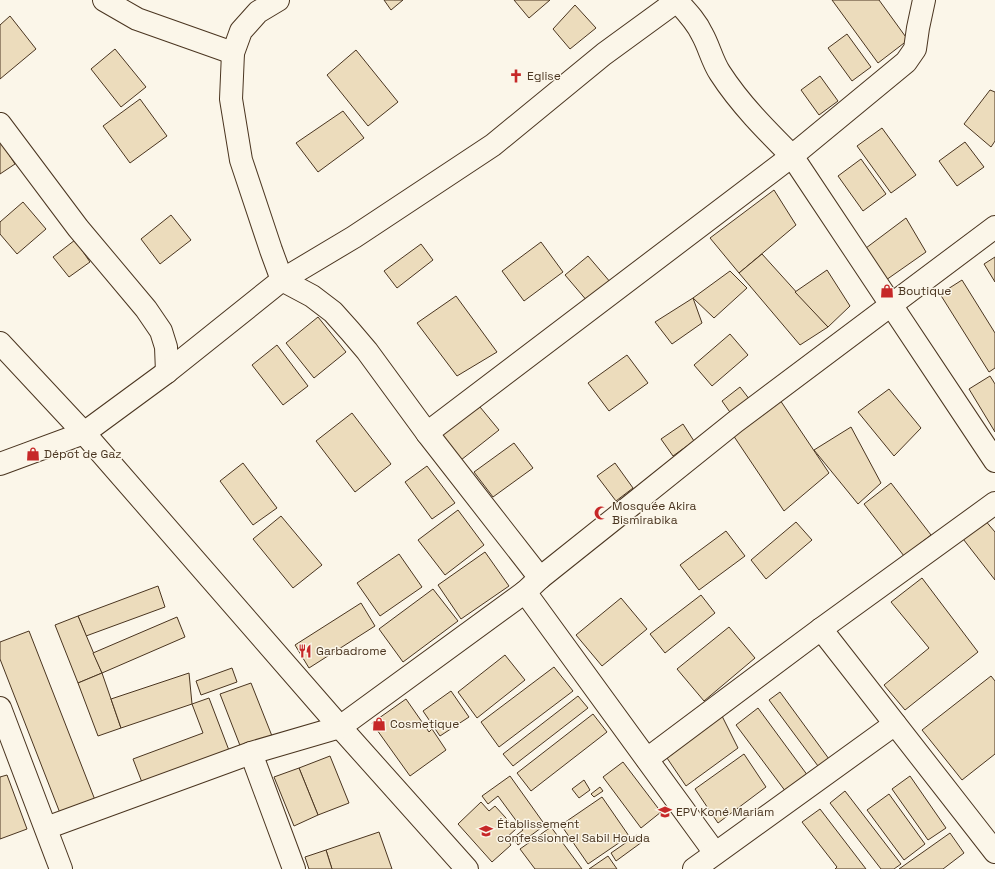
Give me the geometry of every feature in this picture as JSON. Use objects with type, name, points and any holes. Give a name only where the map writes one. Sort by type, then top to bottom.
[{"type":"street","points":[[104,0],[137,19],[233,53]]},
{"type":"street","points":[[278,0],[258,12],[242,31],[233,53],[231,99],[242,160],[282,280],[312,296],[333,312],[367,351],[427,433],[532,585],[647,758],[715,853]]},
{"type":"street","points":[[0,464],[84,433],[167,372],[282,280],[354,237],[493,144],[604,54],[677,0],[703,34],[710,55],[719,72],[752,116],[792,156],[995,461]]},
{"type":"street","points":[[427,433],[792,156],[906,62],[915,49],[924,0]]},
{"type":"street","points":[[0,124],[78,228],[146,309],[161,331],[166,347],[167,372]]},
{"type":"street","points":[[46,828],[251,753],[340,727],[532,585],[630,508],[735,422],[995,227]]},
{"type":"street","points":[[0,343],[84,433],[340,727],[467,869]]},
{"type":"street","points":[[647,758],[821,629],[995,503]]},
{"type":"street","points":[[821,629],[995,852]]},
{"type":"street","points":[[0,708],[61,869]]},
{"type":"street","points":[[694,869],[895,724]]},
{"type":"street","points":[[251,753],[294,869]]},
{"type":"building","points":[[384,0],[403,0],[391,10]]},
{"type":"building","points":[[514,0],[550,0],[529,18]]},
{"type":"building","points":[[832,0],[879,0],[908,40],[878,63]]},
{"type":"building","points":[[575,5],[596,28],[570,49],[553,29]]},
{"type":"building","points":[[10,16],[36,49],[0,79],[0,25]]},
{"type":"building","points":[[847,34],[871,67],[852,81],[828,48]]},
{"type":"building","points":[[115,49],[146,87],[121,107],[91,69]]},
{"type":"building","points":[[356,50],[398,102],[368,126],[327,75]]},
{"type":"building","points":[[820,76],[838,101],[819,115],[801,90]]},
{"type":"building","points":[[990,90],[995,92],[995,141],[991,147],[964,124]]},
{"type":"building","points":[[140,99],[167,136],[130,163],[103,126]]},
{"type":"building","points":[[343,111],[364,138],[318,172],[296,143]]},
{"type":"building","points":[[882,128],[916,175],[891,193],[857,146]]},
{"type":"building","points":[[1,142],[15,164],[0,174],[0,143]]},
{"type":"building","points":[[965,142],[984,167],[957,186],[939,161]]},
{"type":"building","points":[[861,159],[886,194],[863,211],[838,176]]},
{"type":"building","points":[[774,190],[796,225],[739,273],[710,238]]},
{"type":"building","points":[[23,202],[46,229],[17,254],[0,234],[0,222]]},
{"type":"building","points":[[171,215],[191,240],[160,264],[141,239]]},
{"type":"building","points":[[906,218],[926,252],[886,280],[866,248]]},
{"type":"building","points":[[75,240],[90,262],[69,277],[53,257]]},
{"type":"building","points":[[541,242],[563,272],[524,301],[502,271]]},
{"type":"building","points":[[421,244],[433,260],[397,288],[384,271]]},
{"type":"building","points":[[762,254],[828,327],[800,345],[739,273]]},
{"type":"building","points":[[588,256],[611,283],[588,302],[565,275]]},
{"type":"building","points":[[995,257],[995,282],[984,264]]},
{"type":"building","points":[[827,270],[850,306],[828,327],[795,292]]},
{"type":"building","points":[[730,271],[747,288],[714,318],[693,298]]},
{"type":"building","points":[[962,280],[995,333],[995,368],[989,372],[940,294]]},
{"type":"building","points":[[456,296],[497,352],[457,376],[417,323]]},
{"type":"building","points":[[693,298],[702,323],[672,344],[655,322]]},
{"type":"building","points":[[318,317],[346,352],[314,378],[286,343]]},
{"type":"building","points":[[730,334],[748,355],[712,386],[694,365]]},
{"type":"building","points":[[277,345],[308,386],[283,405],[252,365]]},
{"type":"building","points":[[627,355],[648,383],[609,411],[588,383]]},
{"type":"building","points":[[990,376],[995,384],[995,432],[969,389]]},
{"type":"building","points":[[740,387],[750,400],[732,415],[722,401]]},
{"type":"building","points":[[889,389],[921,428],[894,456],[858,412]]},
{"type":"building","points":[[780,400],[829,473],[784,511],[733,435]]},
{"type":"building","points":[[480,407],[499,430],[461,460],[438,434]]},
{"type":"building","points":[[352,413],[391,464],[355,492],[316,441]]},
{"type":"building","points":[[683,424],[694,441],[673,456],[661,439]]},
{"type":"building","points":[[851,427],[881,483],[858,504],[814,450]]},
{"type":"building","points":[[514,443],[533,468],[493,497],[474,472]]},
{"type":"building","points":[[243,463],[277,508],[253,525],[220,481]]},
{"type":"building","points":[[615,463],[633,488],[616,501],[597,476]]},
{"type":"building","points":[[427,466],[455,503],[432,519],[405,482]]},
{"type":"building","points":[[891,483],[931,535],[904,556],[864,504]]},
{"type":"building","points":[[458,510],[484,545],[445,575],[418,540]]},
{"type":"building","points":[[281,516],[322,565],[293,588],[253,539]]},
{"type":"building","points":[[984,519],[995,532],[995,580],[960,535]]},
{"type":"building","points":[[796,522],[812,540],[766,579],[751,560]]},
{"type":"building","points":[[726,531],[745,556],[699,590],[680,565]]},
{"type":"building","points":[[485,552],[509,586],[461,619],[438,585]]},
{"type":"building","points":[[399,554],[422,587],[380,616],[357,583]]},
{"type":"building","points":[[922,578],[978,652],[905,710],[884,685],[929,648],[891,602]]},
{"type":"building","points":[[158,586],[165,607],[86,636],[78,616]]},
{"type":"building","points":[[433,589],[458,621],[403,662],[379,629]]},
{"type":"building","points":[[701,595],[715,613],[665,653],[650,634]]},
{"type":"building","points":[[621,598],[647,629],[602,666],[576,635]]},
{"type":"building","points":[[361,603],[375,626],[309,668],[295,645]]},
{"type":"building","points":[[78,616],[102,673],[78,683],[55,625]]},
{"type":"building","points":[[177,617],[185,637],[102,673],[93,653]]},
{"type":"building","points":[[729,627],[755,658],[704,701],[677,669]]},
{"type":"building","points":[[29,631],[95,800],[60,813],[0,659],[0,642]]},
{"type":"building","points":[[505,655],[525,680],[477,718],[458,692]]},
{"type":"building","points":[[554,667],[573,691],[499,747],[481,722]]},
{"type":"building","points":[[232,668],[237,682],[201,695],[196,681]]},
{"type":"building","points":[[102,673],[121,728],[98,736],[78,683]]},
{"type":"building","points":[[189,673],[192,704],[121,728],[111,699]]},
{"type":"building","points":[[991,676],[995,681],[995,754],[962,780],[922,730]]},
{"type":"building","points":[[251,683],[272,736],[241,748],[220,694]]},
{"type":"building","points":[[451,691],[469,717],[440,736],[423,711]]},
{"type":"building","points":[[780,692],[829,759],[818,766],[769,700]]},
{"type":"building","points":[[578,696],[588,708],[513,766],[503,754]]},
{"type":"building","points":[[209,698],[230,753],[143,785],[133,759],[203,733],[192,704]]},
{"type":"building","points":[[406,699],[429,732],[432,729],[446,750],[410,776],[372,723]]},
{"type":"building","points":[[758,708],[808,776],[786,792],[736,725]]},
{"type":"building","points":[[593,714],[607,732],[531,791],[517,773]]},
{"type":"building","points":[[722,716],[738,748],[686,786],[667,758]]},
{"type":"building","points":[[744,754],[766,787],[718,823],[695,789]]},
{"type":"building","points":[[330,756],[349,803],[318,815],[299,768]]},
{"type":"building","points":[[623,762],[661,812],[641,828],[603,777]]},
{"type":"building","points":[[299,768],[318,815],[294,826],[274,777]]},
{"type":"building","points":[[7,775],[27,829],[0,839],[0,777]]},
{"type":"building","points":[[510,776],[545,825],[518,845],[513,838],[523,830],[498,796],[488,804],[482,796]]},
{"type":"building","points":[[910,776],[946,828],[928,840],[892,789]]},
{"type":"building","points":[[584,780],[590,790],[579,798],[572,789]]},
{"type":"building","points":[[600,787],[603,791],[594,797],[591,794]]},
{"type":"building","points":[[845,791],[901,864],[894,869],[881,869],[830,803]]},
{"type":"building","points":[[889,794],[925,844],[904,860],[867,810]]},
{"type":"building","points":[[602,797],[629,836],[588,864],[561,825]]},
{"type":"building","points":[[481,802],[489,811],[495,806],[516,829],[506,838],[511,845],[492,862],[458,824]]},
{"type":"building","points":[[820,809],[866,869],[835,869],[837,867],[802,822]]},
{"type":"building","points":[[551,827],[582,869],[535,869],[520,849]]},
{"type":"building","points":[[379,832],[392,869],[332,869],[326,850]]},
{"type":"building","points":[[950,833],[964,853],[943,869],[899,869]]},
{"type":"building","points":[[637,835],[642,842],[616,861],[611,853]]},
{"type":"building","points":[[326,850],[332,869],[309,869],[305,857]]},
{"type":"building","points":[[608,856],[617,869],[589,869]]},
{"type":"place","name":"Eglise","points":[[516,76]]},
{"type":"place","name":"Boutique","points":[[887,291]]},
{"type":"place","name":"Dépot de Gaz","points":[[33,454]]},
{"type":"place","name":"Mosquée Akira Bismirabika","points":[[601,513]]},
{"type":"place","name":"Garbadrome","points":[[305,651]]},
{"type":"place","name":"Cosmetique","points":[[379,724]]},
{"type":"place","name":"EPV Koné Mariam","points":[[665,812]]},
{"type":"place","name":"Établissement confessionnel Sabil Houda","points":[[486,831]]}]
